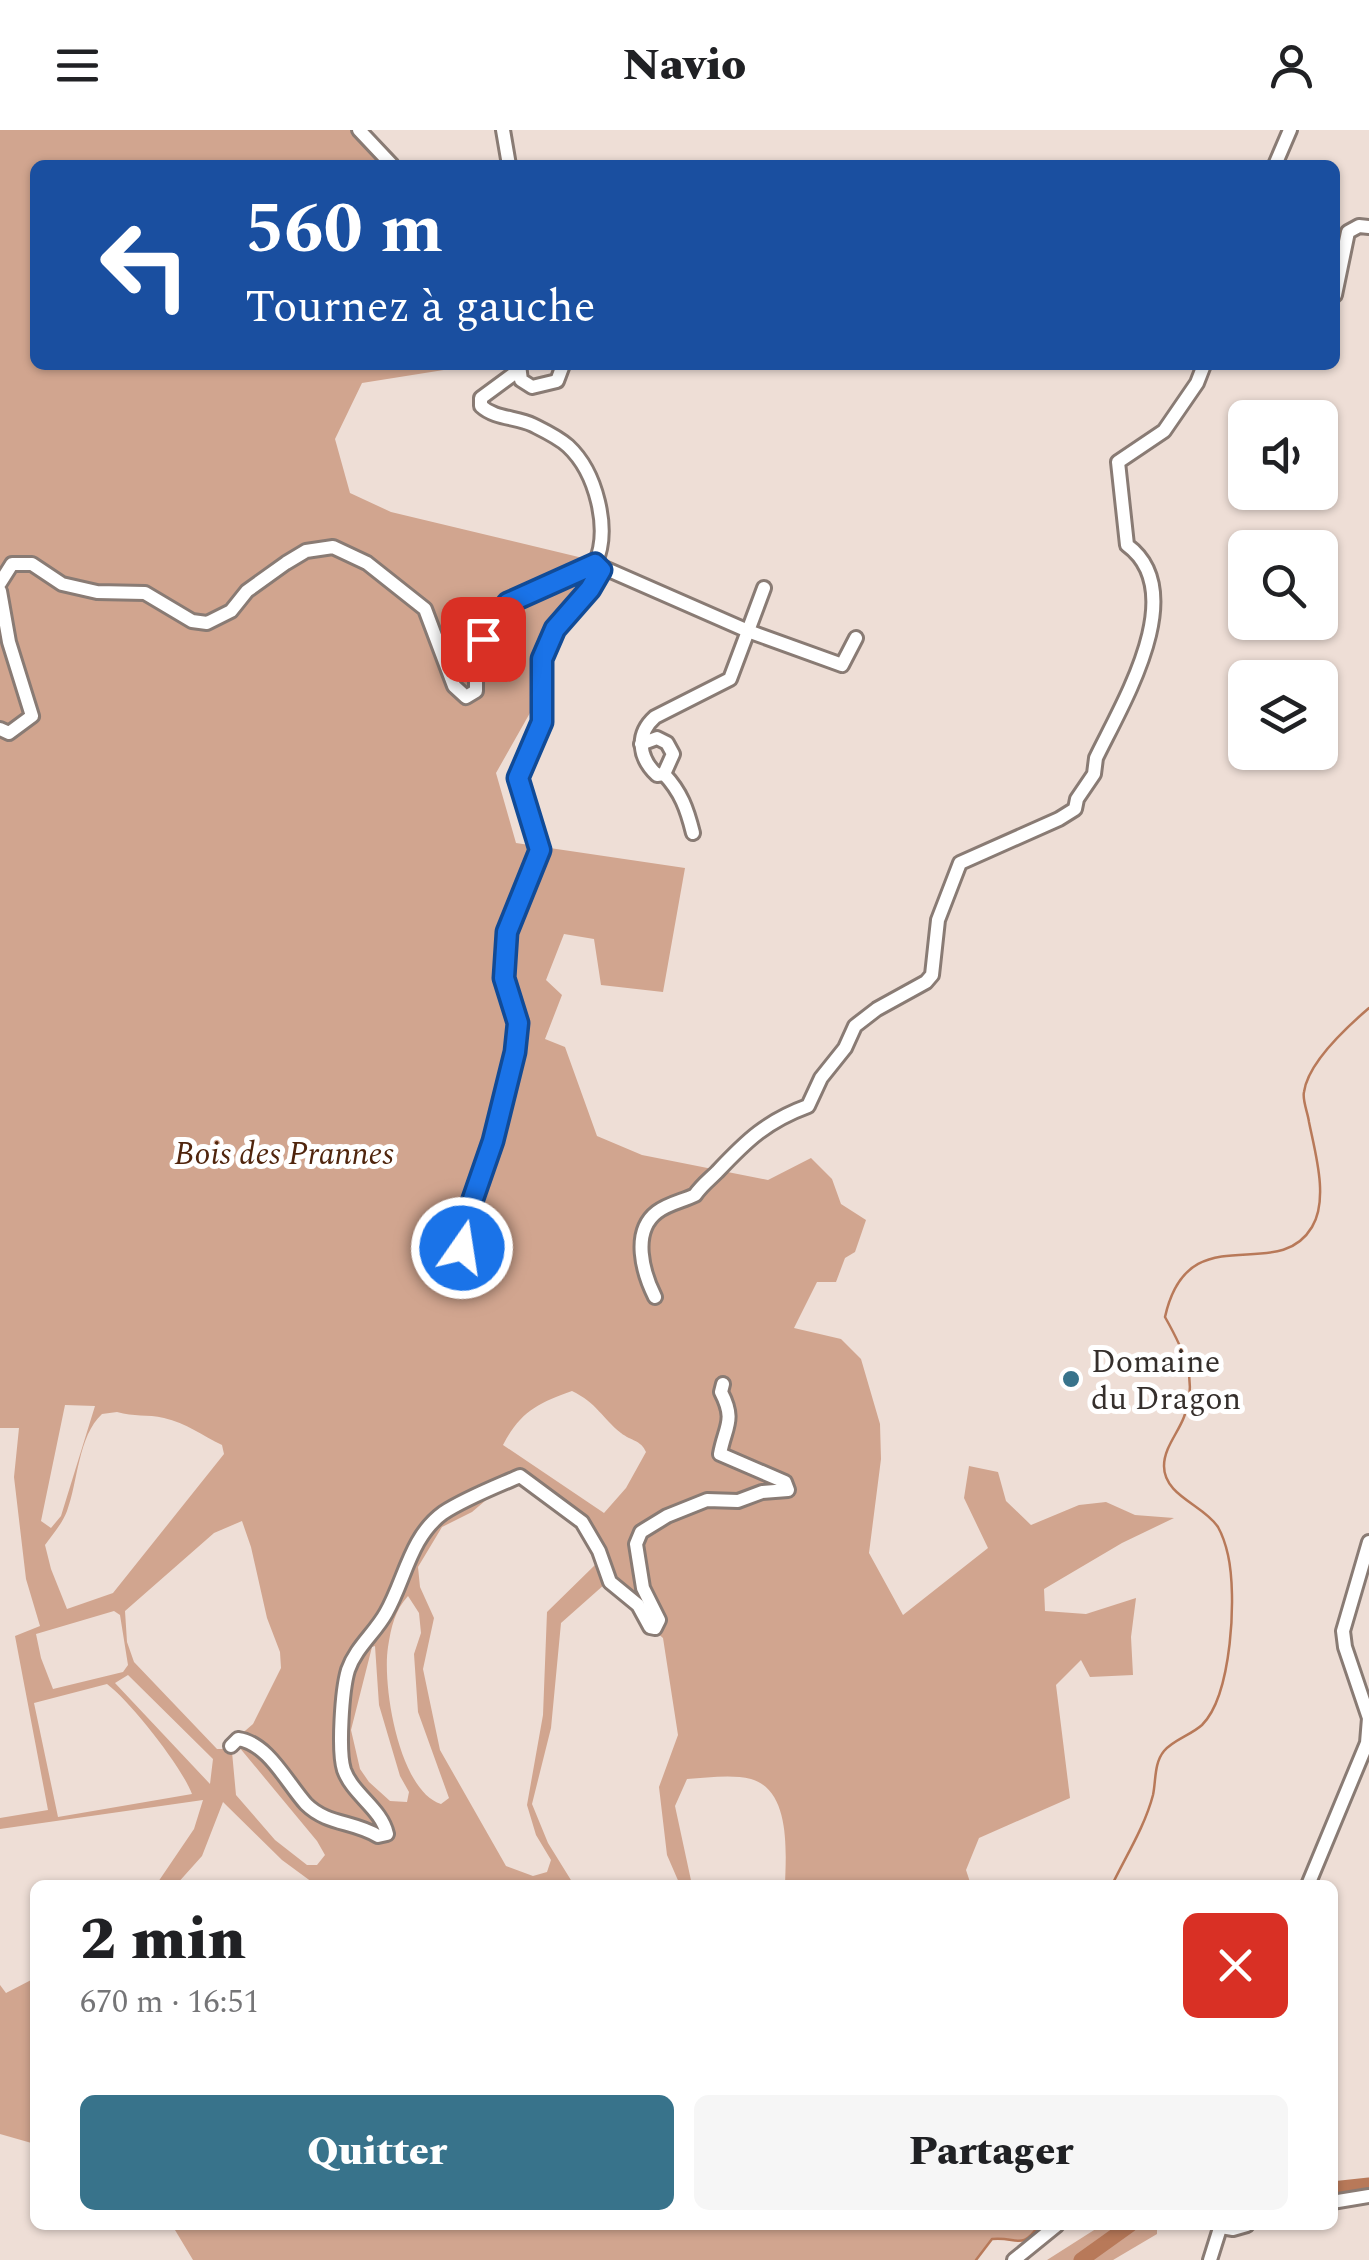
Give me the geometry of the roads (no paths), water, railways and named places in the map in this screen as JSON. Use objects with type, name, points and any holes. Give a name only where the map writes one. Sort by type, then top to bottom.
[{"type":"street","points":[[359,130],[387,160]]},
{"type":"street","points":[[503,130],[509,160]]},
{"type":"street","points":[[1277,160],[1290,130]]},
{"type":"street","points":[[1340,271],[1348,232],[1359,226],[1369,228]]},
{"type":"street","points":[[0,583],[12,564],[32,564],[62,584],[96,592],[144,593],[192,622],[207,623],[231,611],[247,591],[286,563],[306,552],[332,547],[367,563],[426,609],[454,686],[466,697],[472,696],[483,639],[508,603],[595,564],[602,549],[592,483],[578,458],[562,442],[529,423],[488,412],[481,406],[480,398],[485,392],[516,370]]},
{"type":"street","points":[[519,370],[521,380],[532,387],[556,381],[560,370]]},
{"type":"street","points":[[655,1297],[642,1269],[644,1236],[650,1218],[668,1205],[696,1195],[748,1138],[778,1118],[808,1106],[855,1026],[926,982],[932,975],[938,920],[960,863],[1042,828],[1075,809],[1141,665],[1152,612],[1154,594],[1146,561],[1127,544],[1118,462],[1164,431],[1202,370]]},
{"type":"street","points":[[595,564],[748,631],[842,665],[856,638]]},
{"type":"street","points":[[437,1280],[455,1263],[462,1248],[467,1216],[493,1141],[515,1052],[518,1023],[504,978],[507,932],[540,850],[518,778],[542,722],[542,659],[555,629],[599,576],[601,570],[595,564]]},
{"type":"street","points":[[664,774],[656,775],[645,764],[641,744],[645,726],[655,717],[730,679],[764,588]]},
{"type":"street","points":[[0,590],[9,642],[32,716],[9,733],[0,730]]},
{"type":"street","points":[[641,744],[657,738],[667,744],[672,754],[664,774]]},
{"type":"street","points":[[664,774],[686,804],[693,833]]},
{"type":"street","points":[[231,1746],[238,1739],[259,1747],[308,1806],[322,1816],[378,1836],[386,1834],[384,1823],[355,1789],[344,1769],[342,1738],[348,1672],[365,1638],[388,1611],[406,1565],[430,1526],[443,1514],[520,1476],[582,1522],[610,1582],[638,1605],[650,1626],[656,1628],[659,1620],[643,1588],[639,1568],[636,1544],[641,1532],[706,1500],[738,1501],[762,1492],[784,1492],[788,1487],[776,1476],[720,1454],[730,1419],[720,1392],[723,1384]]},
{"type":"street","points":[[1310,1880],[1367,1743],[1369,1718],[1343,1631],[1369,1542]]},
{"type":"street","points":[[1338,2201],[1369,2196]]},
{"type":"street","points":[[1014,2260],[1051,2230]]},
{"type":"street","points":[[1210,2260],[1220,2230]]},
{"type":"waterway","points":[[1114,1880],[1145,1818],[1161,1756],[1202,1725],[1212,1711],[1230,1644],[1231,1573],[1223,1537],[1212,1519],[1170,1485],[1164,1466],[1166,1453],[1184,1417],[1190,1390],[1183,1353],[1165,1317],[1176,1286],[1193,1267],[1212,1258],[1278,1251],[1297,1244],[1312,1227],[1320,1189],[1304,1092],[1321,1057],[1369,1008]]},
{"type":"waterway","points":[[1338,2188],[1369,2185]]},
{"type":"waterway","points":[[976,2260],[992,2239],[1023,2241],[1035,2230]]},
{"type":"waterway","points":[[1081,2260],[1123,2230]]},
{"type":"place","name":"Domaine du Dragon","points":[[1071,1379]]},
{"type":"park label","name":"Bois des Prannes","points":[[284,1153]]}]
